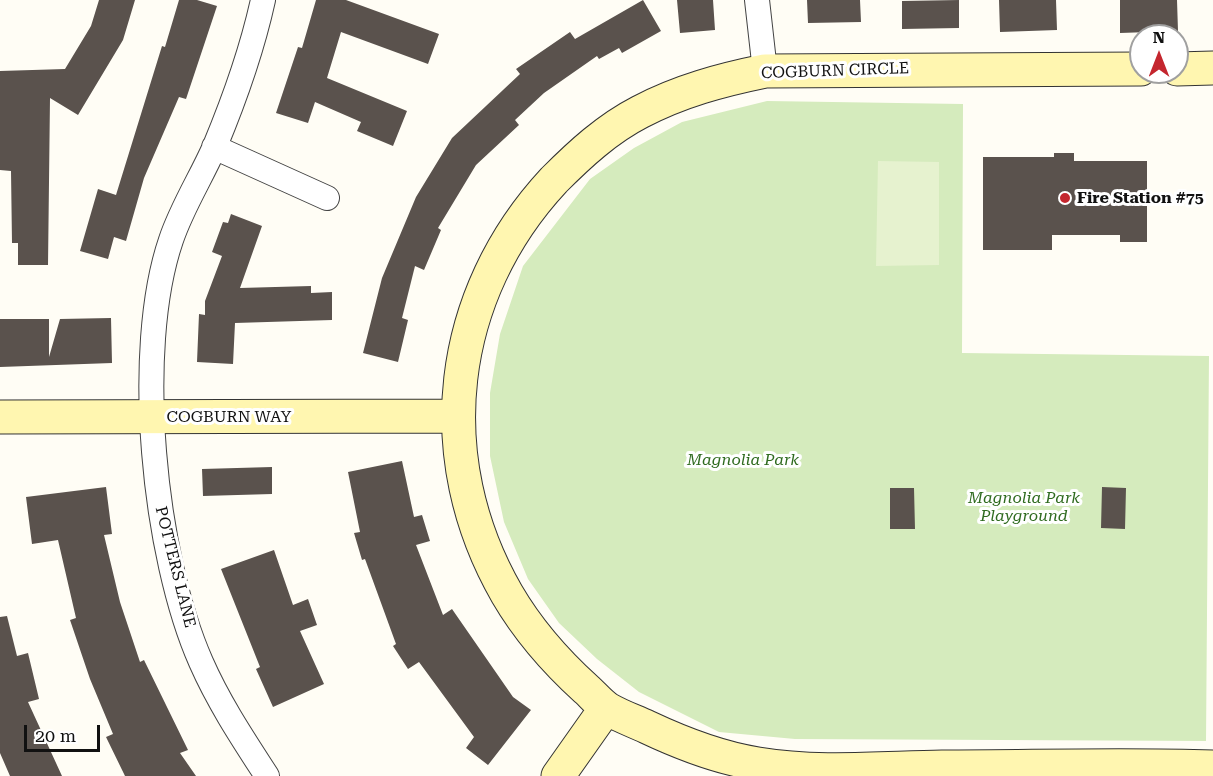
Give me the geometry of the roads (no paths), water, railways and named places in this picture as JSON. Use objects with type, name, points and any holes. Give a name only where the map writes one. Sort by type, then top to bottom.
[{"type":"street","name":"POTTERS LANE","points":[[263,0],[253,46],[214,147],[183,211],[160,278],[153,339],[154,417],[160,515],[178,591],[201,661],[231,721],[267,776]]},
{"type":"street","points":[[757,0],[765,71]]},
{"type":"street","points":[[1189,69],[1213,68]]},
{"type":"street","name":"COGBURN CIRCLE","points":[[1129,69],[765,71],[723,79],[693,88],[638,113],[576,157],[529,207],[499,254],[473,311],[462,372],[458,416],[460,462],[476,529],[495,573],[520,617],[556,662],[606,708],[694,748],[758,764],[794,768],[1213,767]]},
{"type":"street","points":[[214,147],[327,198]]},
{"type":"street","name":"COGBURN WAY","points":[[0,417],[458,416]]},
{"type":"street","points":[[558,776],[606,708]]},
{"type":"place","name":"Fire Station #75","points":[[1065,198]]},
{"type":"park label","name":"Magnolia Park","points":[[743,460]]},
{"type":"park label","name":"Magnolia Park Playground","points":[[1024,507]]}]
